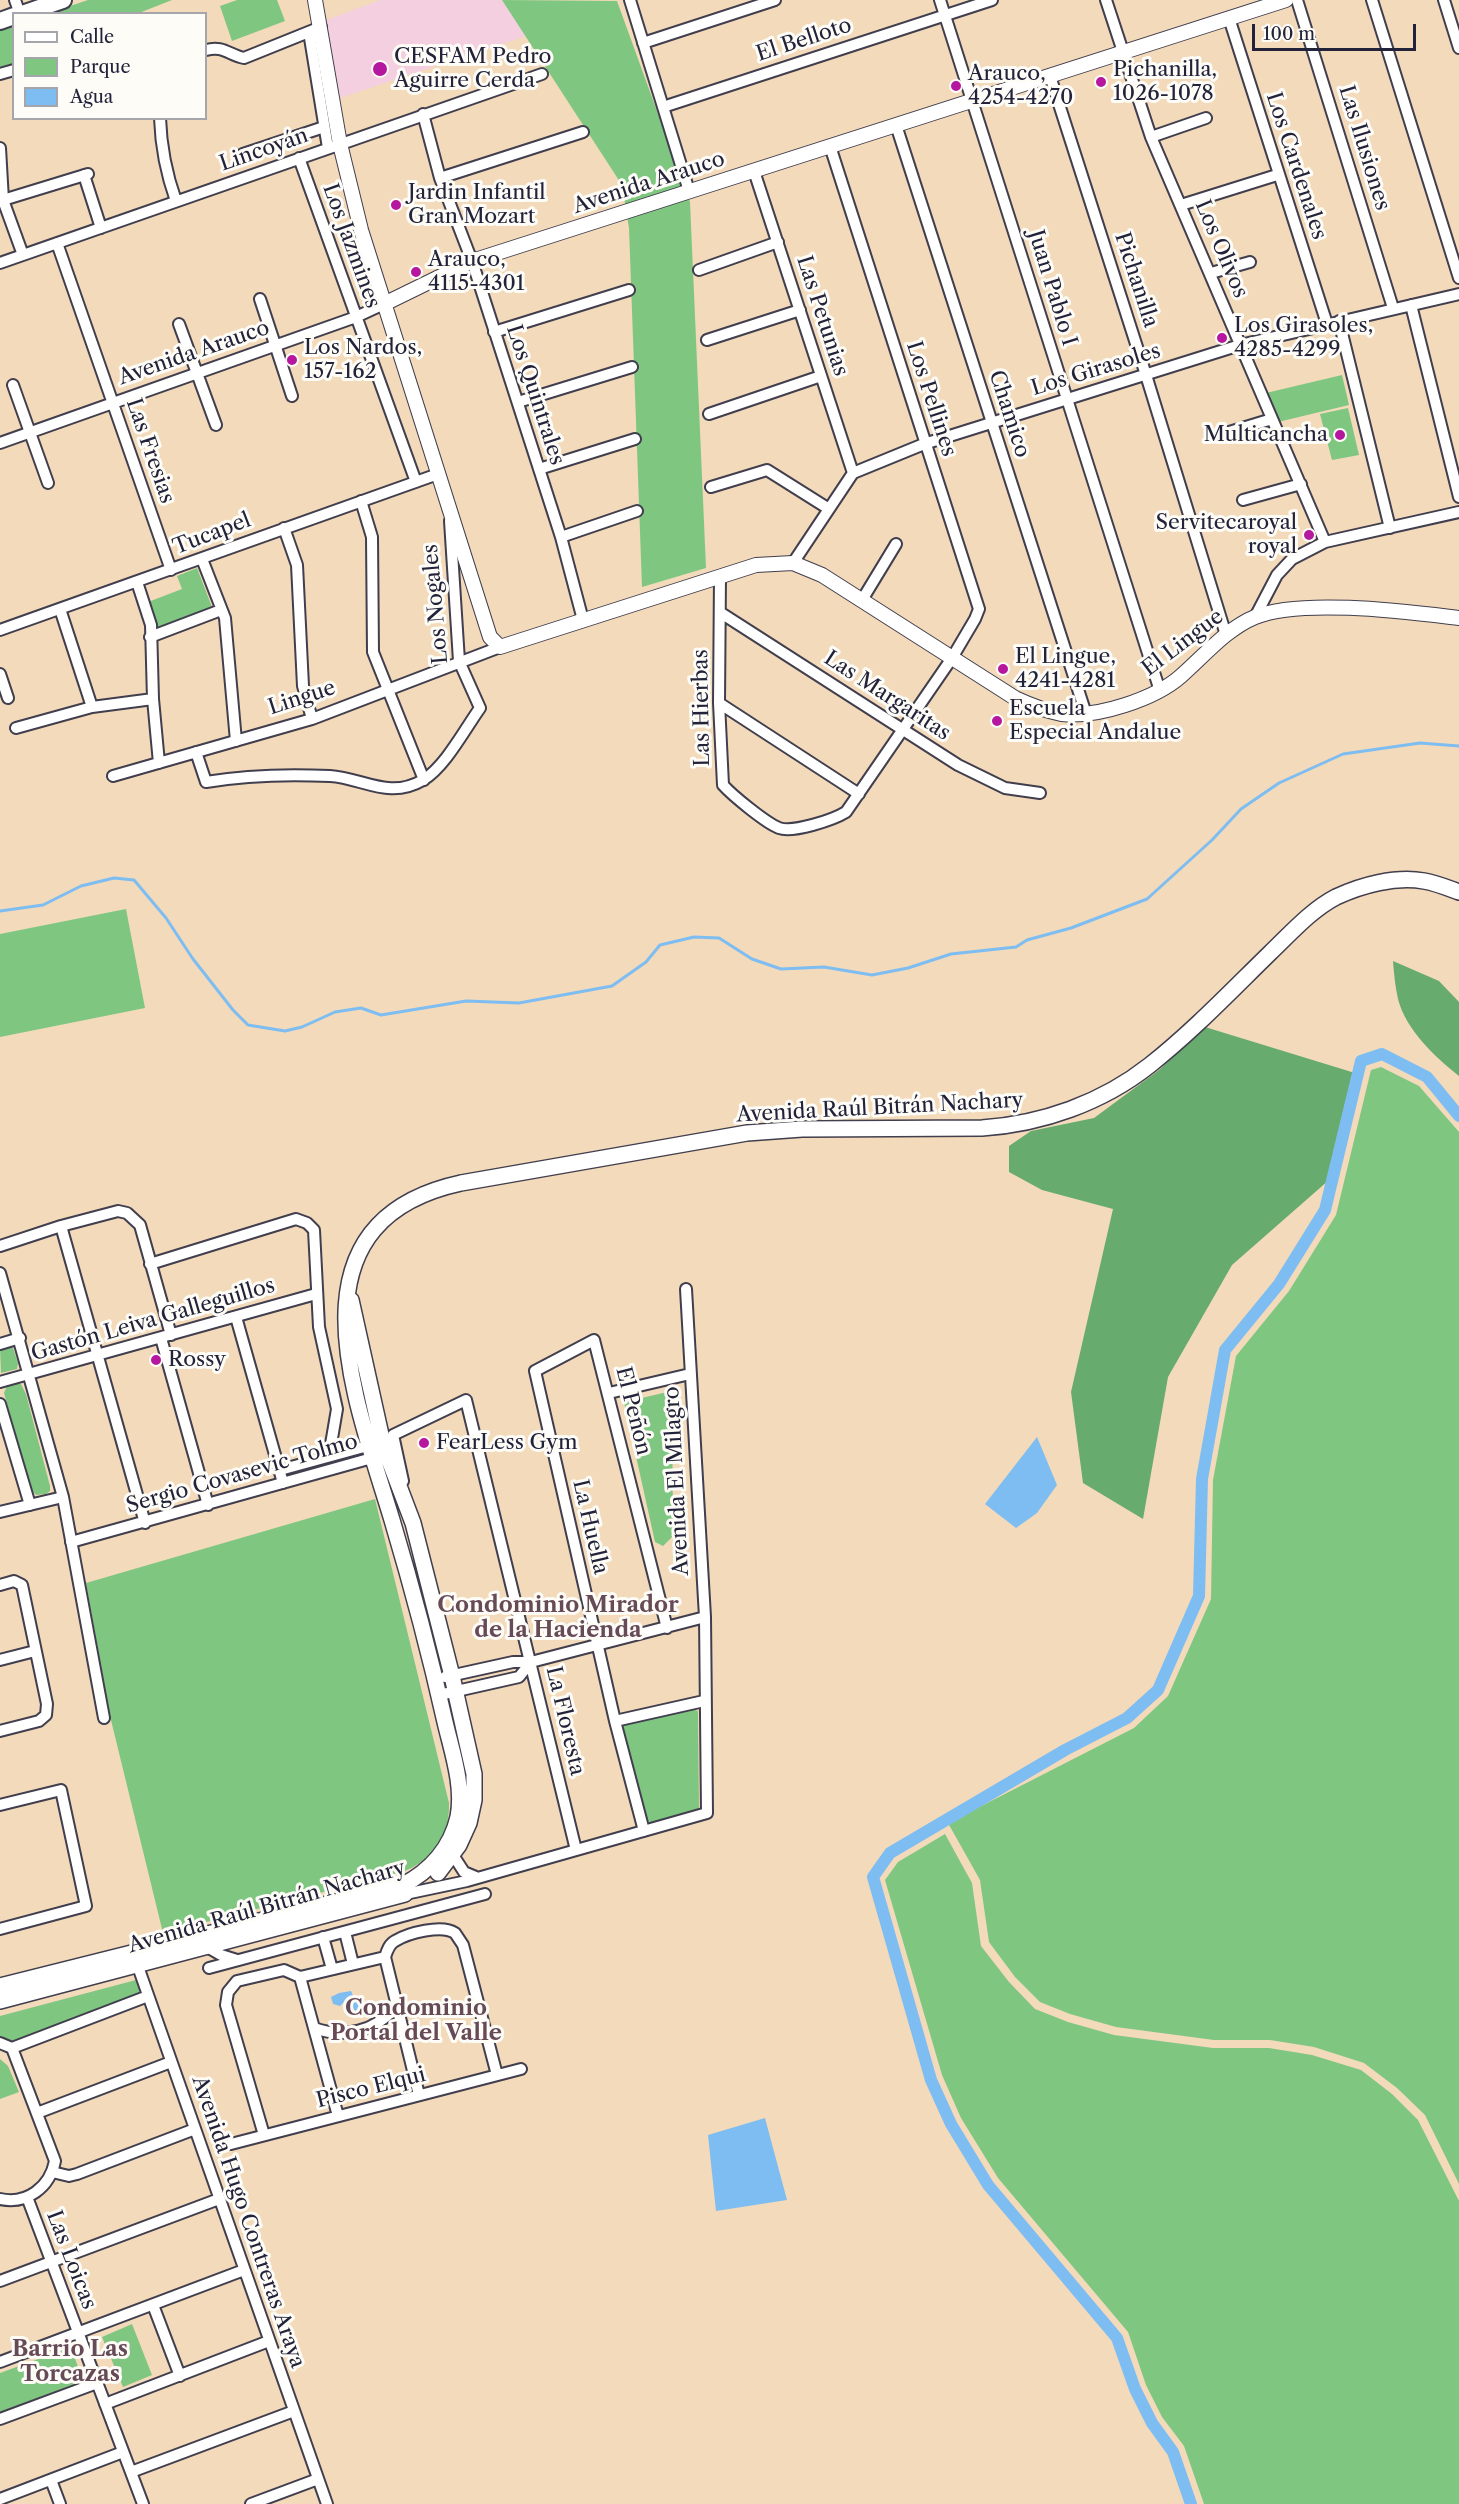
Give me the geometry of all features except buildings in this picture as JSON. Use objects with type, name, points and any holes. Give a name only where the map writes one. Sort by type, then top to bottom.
[{"type":"main road","points":[[27,12],[63,0]]},
{"type":"main road","name":"Avenida Raúl Bitrán Nachary","points":[[0,2001],[218,1931],[403,1885],[431,1865],[451,1837],[459,1808],[456,1771],[435,1679],[393,1523],[348,1288],[360,1252],[381,1222],[392,1211],[413,1198],[450,1185],[747,1133],[802,1129],[982,1128],[1010,1126],[1062,1114],[1126,1082],[1149,1066],[1185,1035],[1299,925],[1334,898],[1361,887],[1387,881],[1424,880],[1459,892]]},
{"type":"main road","name":"Avenida Raúl Bitrán Nachary","points":[[0,1986],[207,1947],[410,1893],[428,1882],[453,1856],[469,1823],[475,1788],[471,1762],[452,1676],[412,1523],[379,1445]]},
{"type":"street","name":"Los Nogales","points":[[315,0],[315,30],[334,146],[490,637],[497,644]]},
{"type":"street","points":[[630,0],[689,192]]},
{"type":"street","points":[[644,43],[775,0]]},
{"type":"street","name":"Juan Pablo I","points":[[940,0],[1160,691]]},
{"type":"street","name":"El Belloto","points":[[663,107],[992,0]]},
{"type":"street","name":"Los Olivos","points":[[1106,0],[1151,137],[1324,542]]},
{"type":"street","name":"Avenida Arauco","points":[[0,443],[356,317],[472,261],[1286,0]]},
{"type":"street","name":"Las Ilusiones","points":[[1297,0],[1393,308]]},
{"type":"street","points":[[1372,0],[1459,278]]},
{"type":"street","points":[[1444,0],[1459,48]]},
{"type":"street","name":"Los Cardenales","points":[[1229,18],[1277,175],[1327,324]]},
{"type":"street","points":[[207,50],[229,50],[244,58],[315,30],[324,127],[334,146]]},
{"type":"street","name":"Lincoyán","points":[[0,263],[542,74]]},
{"type":"street","name":"Pichanilla","points":[[1050,76],[1226,635]]},
{"type":"street","name":"Los Quintrales","points":[[423,114],[440,178],[472,261],[561,537],[583,620]]},
{"type":"street","points":[[1151,137],[1206,118]]},
{"type":"street","points":[[160,120],[161,147],[166,173],[176,201]]},
{"type":"street","name":"Chamico","points":[[896,125],[1086,714]]},
{"type":"street","points":[[243,154],[324,127]]},
{"type":"street","points":[[440,178],[583,132]]},
{"type":"street","name":"Los Pellines","points":[[830,146],[924,444],[979,609],[951,658],[903,729]]},
{"type":"street","points":[[0,148],[3,200],[23,255]]},
{"type":"street","name":"Los Jazmines","points":[[299,158],[416,482]]},
{"type":"street","name":"Las Petunias","points":[[754,171],[853,473]]},
{"type":"street","points":[[3,200],[86,175],[101,228]]},
{"type":"street","points":[[1180,205],[1277,175]]},
{"type":"street","points":[[699,270],[777,242]]},
{"type":"street","name":"Las Fresias","points":[[57,243],[171,570]]},
{"type":"street","points":[[1211,273],[1250,262]]},
{"type":"street","points":[[494,332],[629,290]]},
{"type":"street","name":"Los Girasoles","points":[[853,473],[924,444],[1240,345],[1459,294]]},
{"type":"street","points":[[260,299],[292,396]]},
{"type":"street","points":[[1411,305],[1459,497]]},
{"type":"street","points":[[707,340],[800,310]]},
{"type":"street","points":[[1339,321],[1390,528]]},
{"type":"street","points":[[179,324],[216,425]]},
{"type":"street","points":[[518,402],[632,367]]},
{"type":"street","points":[[709,414],[821,375]]},
{"type":"street","points":[[14,385],[48,483]]},
{"type":"street","points":[[1216,436],[1272,419]]},
{"type":"street","points":[[539,469],[635,439]]},
{"type":"street","points":[[711,487],[767,470],[829,508]]},
{"type":"street","points":[[793,563],[853,473]]},
{"type":"street","name":"Tucapel","points":[[0,630],[438,474]]},
{"type":"street","points":[[1243,500],[1301,484]]},
{"type":"street","points":[[196,752],[207,782],[244,776],[333,776],[384,789],[405,787],[424,780],[373,652],[372,537],[361,501]]},
{"type":"street","name":"Los Nogales","points":[[424,780],[442,762],[480,708],[459,661],[449,509]]},
{"type":"street","points":[[561,537],[637,511]]},
{"type":"street","points":[[1255,617],[1277,575],[1292,559],[1324,542],[1459,512]]},
{"type":"street","points":[[284,528],[297,565],[303,686],[312,719]]},
{"type":"street","points":[[862,600],[896,544]]},
{"type":"street","points":[[202,559],[225,618],[236,741]]},
{"type":"street","name":"El Lingue","points":[[793,563],[822,575],[1015,698],[1043,710],[1086,714],[1120,706],[1160,691],[1226,635],[1255,617],[1280,611],[1314,609],[1398,610],[1459,618]]},
{"type":"street","name":"Lingue","points":[[113,776],[312,719],[497,644],[583,620],[756,565],[793,563]]},
{"type":"street","name":"Las Hierbas","points":[[720,576],[719,703],[723,785],[778,828],[790,830],[836,818],[846,812],[903,729]]},
{"type":"street","points":[[137,582],[152,625],[150,637],[153,699],[159,763]]},
{"type":"street","points":[[60,609],[92,707]]},
{"type":"street","points":[[150,637],[221,610]]},
{"type":"street","name":"Las Margaritas","points":[[721,613],[958,765],[1005,789],[1040,794]]},
{"type":"street","points":[[0,675],[8,698]]},
{"type":"street","points":[[16,729],[92,707],[153,699]]},
{"type":"street","points":[[719,703],[859,794]]},
{"type":"street","points":[[0,1246],[61,1226],[118,1211],[127,1213],[140,1225],[208,1505]]},
{"type":"street","points":[[150,1264],[296,1219],[307,1223],[314,1230],[319,1327],[337,1409],[329,1456]]},
{"type":"street","points":[[61,1226],[144,1523]]},
{"type":"street","points":[[0,1273],[63,1497],[104,1718]]},
{"type":"street","name":"Avenida El Milagro","points":[[644,1831],[707,1813],[704,1701],[705,1617],[686,1290]]},
{"type":"street","name":"Gastón Leiva Galleguillos","points":[[0,1382],[30,1376],[316,1294]]},
{"type":"street","points":[[236,1317],[283,1484]]},
{"type":"street","name":"Gastón Leiva Galleguillos","points":[[0,1344],[20,1338]]},
{"type":"street","name":"El Peñón","points":[[534,1371],[594,1340],[667,1628]]},
{"type":"street","name":"La Huella","points":[[534,1371],[597,1646],[644,1831]]},
{"type":"street","points":[[609,1393],[690,1374]]},
{"type":"street","name":"La Floresta","points":[[379,1445],[466,1400],[576,1850]]},
{"type":"street","points":[[0,1404],[30,1505]]},
{"type":"street","name":"Sergio Covasevic Tolmo","points":[[280,1470],[379,1445]]},
{"type":"street","name":"Sergio Covasevic Tolmo","points":[[71,1542],[283,1484],[379,1445]]},
{"type":"street","points":[[0,1512],[63,1497]]},
{"type":"street","points":[[0,1585],[14,1581],[22,1585],[47,1704],[46,1715],[39,1721],[0,1731]]},
{"type":"street","points":[[435,1679],[513,1662],[531,1662],[705,1617]]},
{"type":"street","points":[[0,1660],[35,1651]]},
{"type":"street","points":[[439,1695],[519,1677],[531,1662]]},
{"type":"street","points":[[615,1721],[704,1701]]},
{"type":"street","points":[[0,1805],[61,1790],[86,1906],[0,1929]]},
{"type":"street","points":[[410,1893],[644,1831]]},
{"type":"street","points":[[453,1856],[464,1872],[476,1877]]},
{"type":"street","points":[[209,1968],[485,1894]]},
{"type":"street","points":[[420,2095],[385,1957],[388,1949],[396,1940],[439,1927],[455,1933],[462,1945],[497,2075]]},
{"type":"street","points":[[218,1931],[232,1941],[237,1960]]},
{"type":"street","points":[[345,1932],[353,1964]]},
{"type":"street","points":[[323,1937],[332,1969]]},
{"type":"street","points":[[207,1947],[221,1956],[237,1960]]},
{"type":"street","points":[[264,2135],[226,2005],[227,1996],[237,1981],[284,1970],[300,1977],[385,1957]]},
{"type":"street","name":"Avenida Hugo Contreras Araya","points":[[135,1959],[327,2504]]},
{"type":"street","points":[[300,1977],[338,2116]]},
{"type":"street","points":[[0,2043],[12,2048],[148,1996]]},
{"type":"street","points":[[314,2028],[333,2033],[361,2031],[379,2023],[396,2007]]},
{"type":"street","points":[[12,2048],[55,2161],[52,2172],[77,2174],[195,2130]]},
{"type":"street","points":[[37,2113],[171,2062]]},
{"type":"street","name":"Pisco Elqui","points":[[231,2144],[521,2069]]},
{"type":"street","name":"Las Loicas","points":[[0,2199],[11,2201],[27,2198],[44,2186],[52,2172]]},
{"type":"street","name":"Las Loicas","points":[[27,2198],[143,2504]]},
{"type":"street","points":[[0,2281],[219,2199]]},
{"type":"street","points":[[0,2362],[244,2270]]},
{"type":"street","points":[[153,2305],[180,2376]]},
{"type":"street","points":[[105,2404],[270,2341]]},
{"type":"street","points":[[0,2420],[97,2383]]},
{"type":"street","points":[[131,2472],[294,2411]]},
{"type":"street","points":[[0,2499],[123,2452]]},
{"type":"street","points":[[251,2504],[318,2479]]},
{"type":"street","points":[[51,2480],[60,2504]]},
{"type":"shaded area","name":"CESFAM Pedro Aguirre Cerda","points":[[380,0],[502,0],[526,36],[340,98],[324,21]]},
{"type":"green space","points":[[88,0],[172,0],[142,12],[52,12]]},
{"type":"green space","points":[[237,0],[277,0],[285,21],[232,41],[220,6]]},
{"type":"green space","points":[[502,0],[617,1],[690,202],[706,568],[642,587],[629,228],[622,185]]},
{"type":"green space","points":[[12,24],[12,66],[0,69],[0,28]]},
{"type":"green space","points":[[1342,375],[1349,405],[1278,422],[1266,393]]},
{"type":"green space","name":"Multicancha","points":[[1348,408],[1359,455],[1332,460],[1320,414]]},
{"type":"green space","points":[[197,568],[212,607],[157,628],[148,602],[182,589],[177,576]]},
{"type":"green space","points":[[126,909],[145,1008],[0,1037],[0,934]]},
{"type":"green space","points":[[1393,961],[1439,981],[1459,1002],[1459,1076],[1440,1060],[1414,1032],[1398,999]]},
{"type":"green space","points":[[1205,1027],[1355,1073],[1329,1180],[1232,1265],[1168,1377],[1143,1519],[1083,1483],[1071,1392],[1113,1209],[1042,1190],[1009,1172],[1009,1146],[1031,1131],[1094,1118],[1159,1070]]},
{"type":"green space","points":[[1381,1067],[1419,1086],[1459,1132],[1459,2184],[1425,2115],[1397,2088],[1364,2063],[1314,2047],[1270,2040],[1214,2040],[1116,2027],[1070,2014],[1040,2002],[1015,1977],[989,1942],[980,1880],[948,1823],[1134,1728],[1168,1696],[1211,1599],[1213,1480],[1236,1356],[1289,1291],[1336,1215],[1371,1070]]},
{"type":"green space","points":[[0,1348],[13,1348],[18,1363],[17,1369],[1,1373]]},
{"type":"green space","points":[[21,1384],[26,1394],[50,1486],[50,1491],[46,1494],[36,1495],[31,1490],[4,1393],[7,1386]]},
{"type":"green space","points":[[672,1391],[673,1536],[663,1546],[655,1542],[624,1402]]},
{"type":"green space","points":[[375,1499],[449,1803],[449,1815],[443,1836],[431,1854],[402,1872],[163,1933],[110,1716],[86,1583]]},
{"type":"green space","points":[[691,1709],[698,1711],[699,1810],[655,1823],[650,1822],[642,1813],[623,1725]]},
{"type":"green space","points":[[945,1834],[972,1883],[981,1946],[1009,1982],[1035,2009],[1068,2022],[1114,2035],[1213,2048],[1269,2048],[1312,2055],[1361,2070],[1392,2094],[1418,2120],[1459,2201],[1459,2504],[1204,2504],[1184,2446],[1162,2417],[1146,2385],[1128,2332],[998,2178],[961,2118],[942,2075],[885,1880],[898,1862]]},
{"type":"green space","points":[[136,1980],[141,1992],[14,2042],[0,2037],[0,2016]]},
{"type":"green space","points":[[0,2059],[8,2066],[19,2092],[0,2099]]},
{"type":"green space","points":[[132,2324],[152,2375],[123,2387],[102,2337]]},
{"type":"green space","points":[[71,2347],[83,2381],[0,2412],[0,2373]]},
{"type":"water","points":[[1037,1437],[1057,1485],[1037,1513],[1016,1528],[985,1504]]},
{"type":"water","points":[[351,1991],[354,1998],[364,2001],[366,2005],[362,2010],[355,2011],[347,1999],[340,2006],[333,2004],[331,1997]]},
{"type":"water","points":[[765,2118],[787,2200],[716,2211],[708,2135]]},
{"type":"waterway","points":[[0,911],[43,905],[81,886],[114,878],[134,880],[166,918],[193,959],[233,1010],[248,1025],[285,1031],[302,1027],[335,1012],[361,1008],[381,1015],[466,1001],[519,1003],[612,986],[646,962],[660,945],[694,937],[719,938],[752,959],[781,969],[824,967],[872,975],[908,968],[951,954],[1016,947],[1027,940],[1071,928],[1147,899],[1212,840],[1241,809],[1279,783],[1343,754],[1420,743],[1459,746]]},
{"type":"waterway","points":[[1191,2504],[1173,2452],[1152,2423],[1135,2389],[1117,2338],[988,2185],[951,2124],[931,2080],[873,1877],[890,1853],[1065,1750],[1127,1718],[1158,1690],[1199,1596],[1202,1479],[1225,1350],[1279,1284],[1325,1210],[1361,1061],[1382,1054],[1427,1077],[1459,1116]]},
{"type":"place","name":"CESFAM Pedro Aguirre Cerda","points":[[380,69]]},
{"type":"place","name":"Pichanilla, 1026-1078","points":[[1101,82]]},
{"type":"place","name":"Arauco, 4254-4270","points":[[956,86]]},
{"type":"place","name":"Jardin Infantil Gran Mozart","points":[[396,205]]},
{"type":"place","name":"Arauco, 4115-4301","points":[[416,272]]},
{"type":"place","name":"Los Girasoles, 4285-4299","points":[[1222,338]]},
{"type":"place","name":"Los Nardos, 157-162","points":[[292,360]]},
{"type":"place","name":"Multicancha","points":[[1340,435]]},
{"type":"place","name":"Servitecaroyal royal","points":[[1309,535]]},
{"type":"place","name":"El Lingue, 4241-4281","points":[[1003,669]]},
{"type":"place","name":"Escuela Especial Andalue","points":[[997,721]]},
{"type":"place","name":"Rossy","points":[[156,1360]]},
{"type":"place","name":"FearLess Gym","points":[[424,1443]]},
{"type":"district","name":"Condominio Mirador de la Hacienda","points":[[558,1619]]},
{"type":"district","name":"Condominio Portal del Valle","points":[[416,2022]]},
{"type":"district","name":"Barrio Las Torcazas","points":[[70,2362]]}]
